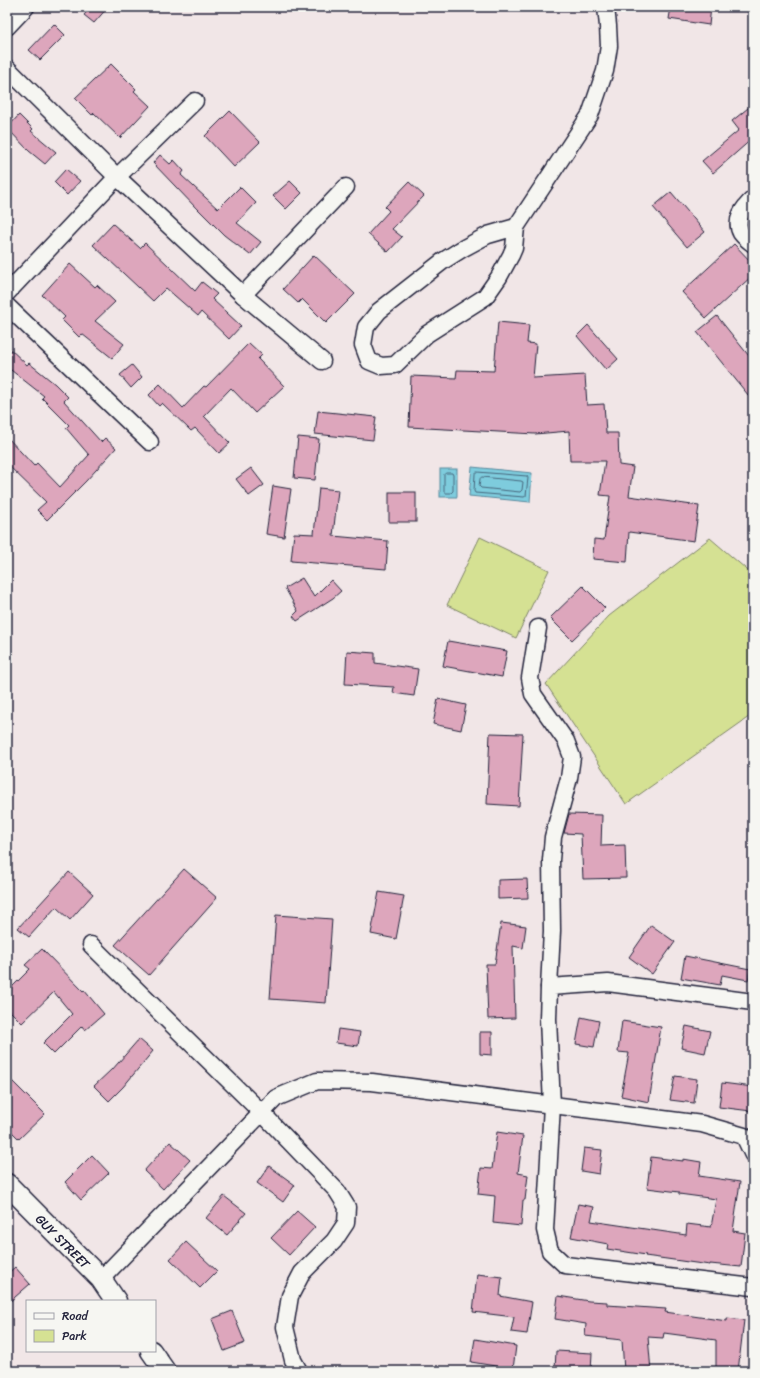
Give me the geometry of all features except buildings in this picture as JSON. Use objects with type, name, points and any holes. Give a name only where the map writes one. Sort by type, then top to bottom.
[{"type":"street","points":[[7,27],[26,7]]},
{"type":"street","points":[[516,228],[488,235],[462,249],[443,261],[379,311],[366,327],[363,345],[369,361],[381,366],[395,365],[427,334],[485,297],[499,277],[514,248],[516,228],[590,115],[605,72],[609,46],[606,7]]},
{"type":"street","points":[[7,68],[117,177],[243,295],[322,361]]},
{"type":"street","points":[[7,293],[117,177],[195,101]]},
{"type":"street","points":[[243,295],[346,187]]},
{"type":"street","points":[[753,199],[747,204],[740,214],[738,222],[741,232],[753,244]]},
{"type":"street","points":[[7,306],[150,442]]},
{"type":"street","points":[[538,628],[530,678],[533,694],[566,741],[572,757],[569,778],[553,837],[551,860],[552,931],[548,1019],[552,1105],[545,1230],[550,1251],[564,1265],[753,1287]]},
{"type":"street","points":[[92,945],[262,1113],[337,1191],[347,1207],[346,1223],[334,1241],[302,1273],[290,1296],[285,1327],[293,1360],[299,1371]]},
{"type":"street","points":[[549,987],[608,983],[753,1002]]},
{"type":"street","points":[[101,1279],[276,1098],[317,1081],[372,1082],[702,1124],[744,1136],[753,1155]]},
{"type":"street","name":"GUY STREET","points":[[7,1184],[101,1279],[115,1300]]},
{"type":"street","points":[[152,1352],[165,1371]]},
{"type":"green space","points":[[480,537],[549,570],[516,638],[447,605]]},
{"type":"green space","points":[[710,538],[753,575],[753,714],[626,804],[546,684],[609,616]]},
{"type":"water","points":[[472,467],[532,473],[530,502],[469,496]]},
{"type":"water","points":[[440,469],[457,469],[457,497],[440,497]]}]
